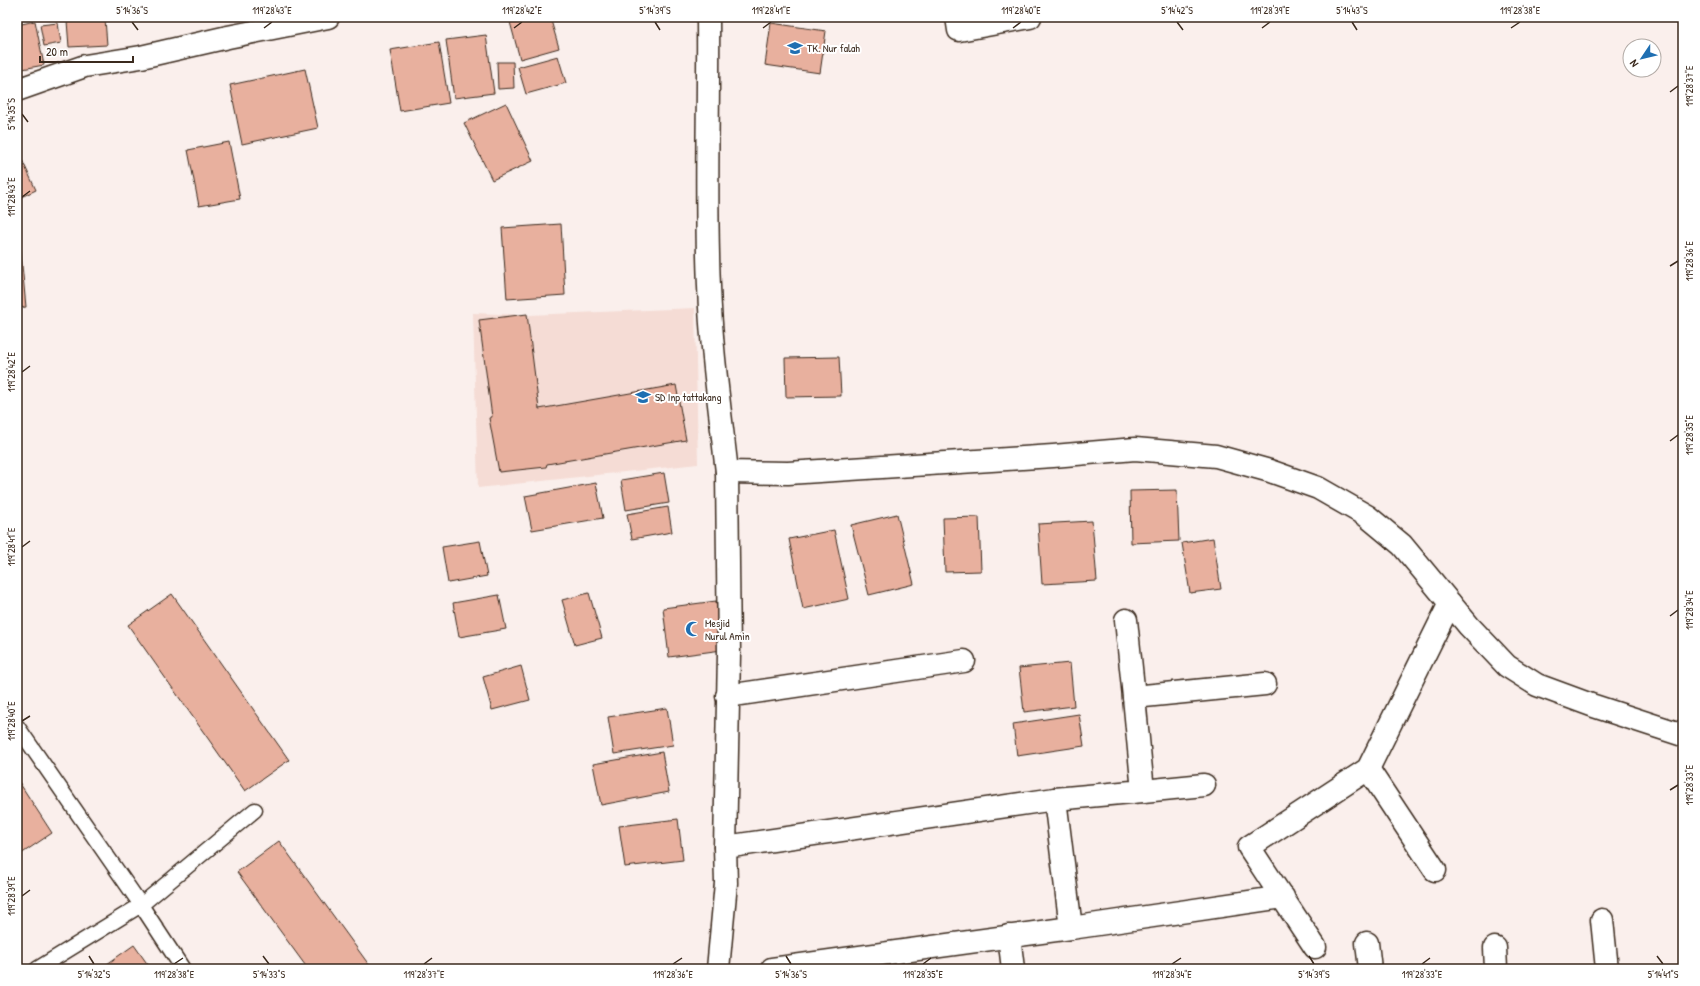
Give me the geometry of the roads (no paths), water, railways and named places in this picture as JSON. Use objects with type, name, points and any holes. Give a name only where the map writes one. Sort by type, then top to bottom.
[{"type":"street","points":[[17,90],[85,66],[141,57],[228,37],[328,17]]},
{"type":"street","points":[[708,17],[707,202],[709,287],[717,392],[727,472],[729,654],[725,847],[726,883],[718,969]]},
{"type":"street","points":[[957,17],[959,30],[1030,17]]},
{"type":"street","points":[[727,472],[788,473],[911,466],[1134,449],[1216,456],[1270,471],[1318,488],[1367,516],[1402,545],[1450,603],[1507,666],[1537,685],[1594,706],[1683,735]]},
{"type":"street","points":[[1315,947],[1249,847],[1368,769],[1450,603]]},
{"type":"street","points":[[1126,620],[1144,791]]},
{"type":"street","points":[[727,696],[964,661]]},
{"type":"street","points":[[1134,697],[1266,684]]},
{"type":"street","points":[[1368,769],[1435,870]]},
{"type":"street","points":[[725,847],[1055,799],[1204,785]]},
{"type":"street","points":[[1055,799],[1071,928]]},
{"type":"street","points":[[772,969],[1283,897]]},
{"type":"street","points":[[1602,920],[1607,969]]},
{"type":"street","points":[[1009,936],[1013,969]]},
{"type":"street","points":[[1367,943],[1370,969]]},
{"type":"lane","points":[[17,726],[141,905],[183,969]]},
{"type":"lane","points":[[37,969],[141,905],[255,810]]},
{"type":"place","name":"TK. Nur falah","points":[[795,48]]},
{"type":"place","name":"SD Inp tattakang","points":[[643,397]]},
{"type":"place","name":"Mesjid Nurul Amin","points":[[693,629]]}]
